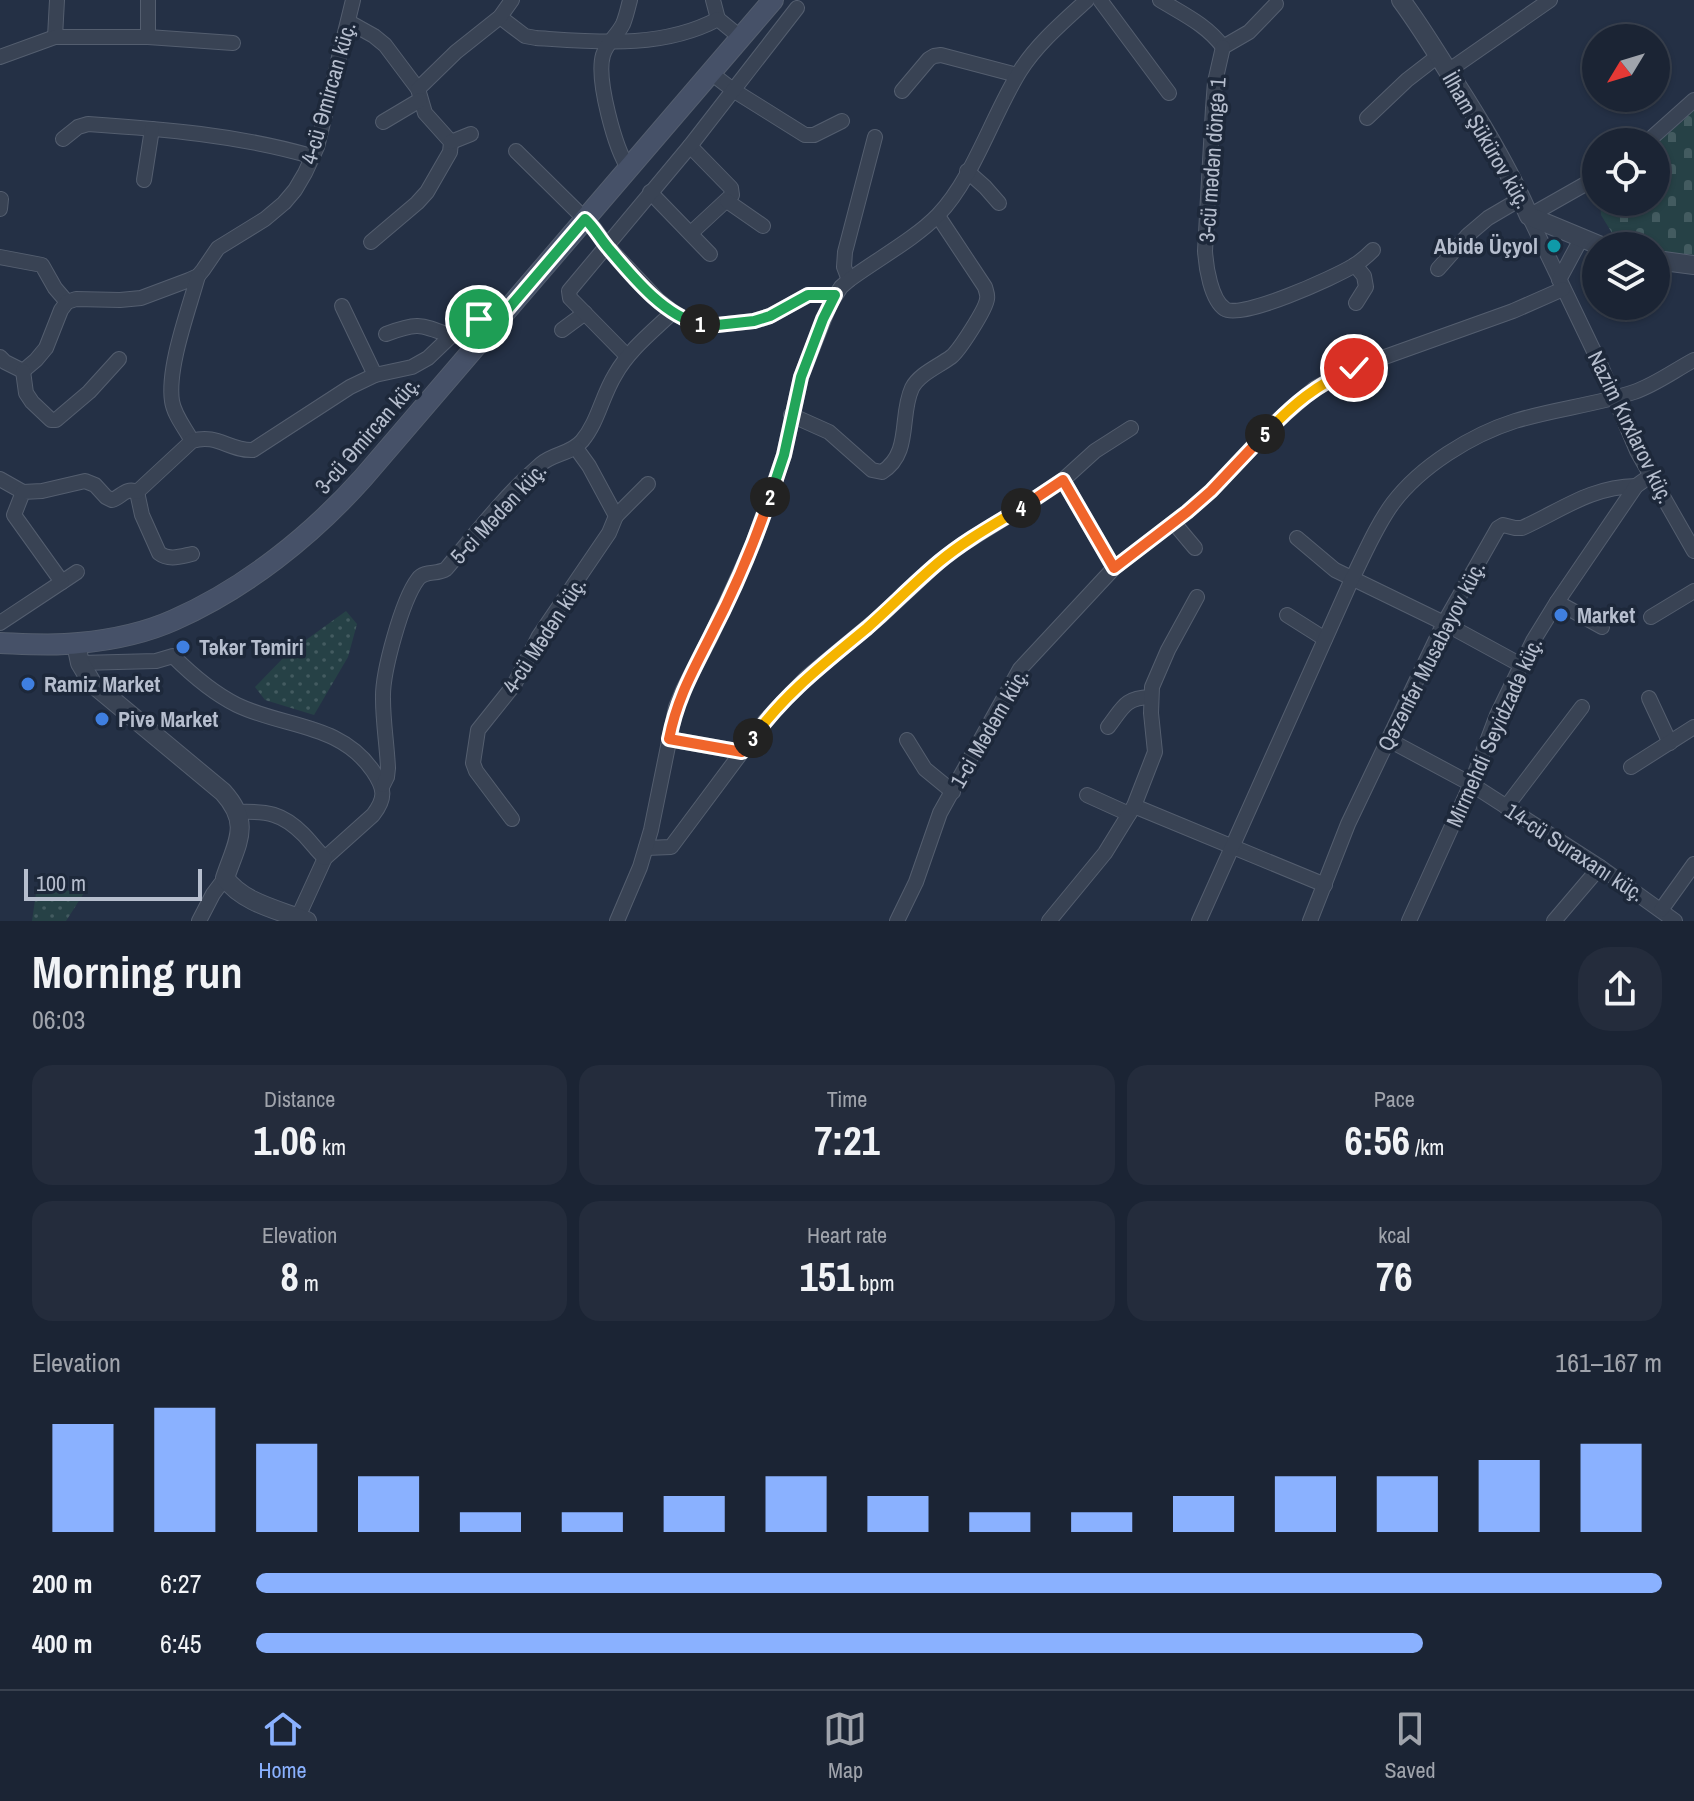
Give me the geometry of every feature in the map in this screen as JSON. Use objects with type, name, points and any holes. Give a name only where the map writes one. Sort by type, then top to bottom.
[{"type":"main road","name":"3-cü Əmircan küç.","points":[[0,643],[78,653],[173,621],[266,566],[336,507],[473,339],[585,219],[773,0]]},
{"type":"street","points":[[55,37],[57,0]]},
{"type":"street","points":[[148,0],[148,37]]},
{"type":"street","name":"4-cü Əmircan küç.","points":[[198,276],[218,248],[257,225],[284,203],[305,173],[317,147],[353,0]]},
{"type":"street","points":[[383,122],[419,95],[456,52],[500,17],[512,0]]},
{"type":"street","points":[[629,169],[618,149],[601,66],[608,42],[623,25],[630,0]]},
{"type":"street","points":[[713,0],[718,19],[740,37]]},
{"type":"street","points":[[617,921],[646,848],[673,718],[683,690],[712,634],[761,523],[784,455],[801,377],[835,295],[849,280],[938,216],[967,171],[1017,75],[1031,55],[1087,0]]},
{"type":"street","points":[[1100,0],[1169,93]]},
{"type":"street","points":[[1160,0],[1203,26],[1223,47],[1249,32],[1276,4]]},
{"type":"street","name":"İlham Şükürov küç.","points":[[1401,0],[1492,142],[1525,207],[1581,239]]},
{"type":"street","points":[[1367,118],[1407,80],[1443,64],[1550,0]]},
{"type":"street","points":[[627,356],[570,298],[569,291],[690,146],[797,8]]},
{"type":"street","points":[[500,17],[525,36],[608,42],[678,35],[718,19]]},
{"type":"street","points":[[349,22],[385,45],[419,95],[425,113],[451,142],[450,152],[427,192],[371,242]]},
{"type":"street","points":[[0,57],[55,37],[148,37],[233,43]]},
{"type":"street","name":"3-cü mədən döngə 1","points":[[1223,47],[1215,82],[1205,251],[1206,270],[1216,298],[1224,309],[1233,312],[1247,310],[1308,289],[1355,265]]},
{"type":"street","points":[[902,91],[929,59],[941,55],[1017,75]]},
{"type":"street","points":[[711,73],[805,135],[814,135],[842,121]]},
{"type":"street","points":[[1663,128],[1694,100]]},
{"type":"street","points":[[63,139],[78,127],[88,124],[243,139],[311,156]]},
{"type":"street","points":[[144,180],[152,129]]},
{"type":"street","points":[[451,142],[471,134]]},
{"type":"street","points":[[849,280],[844,267],[845,252],[875,137]]},
{"type":"street","points":[[690,146],[731,188],[732,195],[691,233]]},
{"type":"street","points":[[516,151],[594,228],[658,300],[690,322],[708,326],[754,321],[770,316],[808,295],[835,295]]},
{"type":"street","points":[[967,171],[999,203]]},
{"type":"street","points":[[1438,269],[1488,218],[1582,184]]},
{"type":"street","points":[[650,192],[710,254]]},
{"type":"street","points":[[0,209],[1,199]]},
{"type":"street","points":[[727,201],[763,226]]},
{"type":"street","name":"Nazim Kırxlarov küç.","points":[[1525,207],[1650,476],[1694,551]]},
{"type":"street","points":[[791,415],[829,432],[872,470],[882,472],[889,468],[900,453],[913,386],[961,347],[987,299],[985,287],[938,216]]},
{"type":"street","points":[[1561,284],[1581,239]]},
{"type":"street","points":[[1356,303],[1366,287],[1364,276],[1355,265],[1373,250]]},
{"type":"street","points":[[0,257],[42,265],[67,302]]},
{"type":"street","points":[[1670,262],[1694,265]]},
{"type":"street","points":[[23,371],[46,348],[67,302],[76,299],[141,298],[198,276]]},
{"type":"street","points":[[192,441],[175,411],[172,385],[178,342],[198,276]]},
{"type":"street","name":"1-ci Mədəm küç.","points":[[897,921],[916,882],[940,813],[1020,669],[1114,568],[1211,491],[1275,423],[1315,388],[1354,368],[1513,311],[1561,284]]},
{"type":"street","points":[[342,306],[375,375]]},
{"type":"street","points":[[616,516],[576,448],[591,428],[613,377],[627,356],[673,312]]},
{"type":"street","points":[[562,330],[585,313]]},
{"type":"street","points":[[386,334],[419,324],[451,336],[473,339],[479,319]]},
{"type":"street","points":[[137,492],[192,441],[203,437],[245,451],[253,450],[350,387],[375,375],[412,367],[428,358],[451,336]]},
{"type":"street","points":[[0,357],[23,371]]},
{"type":"street","points":[[23,371],[26,393],[32,402],[51,420],[56,420],[89,392],[119,359]]},
{"type":"street","points":[[1199,921],[1352,579],[1379,524],[1394,502],[1440,460],[1485,432],[1517,420],[1640,391],[1694,360]]},
{"type":"street","points":[[646,848],[671,847],[765,721],[806,678],[882,615],[940,561],[1063,480],[1095,451],[1131,428]]},
{"type":"street","name":"5-ci Mədən küç.","points":[[325,858],[373,815],[383,799],[388,768],[383,689],[397,625],[418,579],[424,574],[446,569],[493,511],[541,464],[554,455],[576,448]]},
{"type":"street","name":"Mirmehdi Seyidzadə küç.","points":[[1410,920],[1471,784],[1497,715],[1542,625],[1636,486],[1650,476]]},
{"type":"street","points":[[0,479],[23,492],[85,481],[95,485],[112,500],[126,491],[137,492]]},
{"type":"street","points":[[1063,480],[1114,568]]},
{"type":"street","name":"4-cü Mədən küç.","points":[[512,819],[476,771],[473,763],[478,730],[514,685],[539,636],[595,556],[616,516],[648,484]]},
{"type":"street","name":"Qəzənfər Musabəyov küç.","points":[[1310,921],[1348,824],[1444,623],[1498,528],[1503,525],[1522,528],[1602,490],[1636,486]]},
{"type":"street","points":[[23,492],[14,515],[62,582]]},
{"type":"street","points":[[137,492],[142,515],[159,553],[173,558],[192,554]]},
{"type":"street","points":[[1174,523],[1195,548]]},
{"type":"street","points":[[1297,538],[1335,570],[1521,665]]},
{"type":"street","points":[[0,623],[77,572]]},
{"type":"street","points":[[1651,617],[1694,591]]},
{"type":"street","points":[[1049,921],[1105,853],[1131,810],[1155,752],[1150,697],[1168,650],[1197,597]]},
{"type":"street","points":[[1557,602],[1602,627]]},
{"type":"street","points":[[1287,615],[1325,639]]},
{"type":"street","points":[[199,921],[225,878],[238,839],[238,812],[223,792],[99,690],[85,674],[78,653],[156,661],[173,656],[235,704],[337,738],[370,766],[383,785]]},
{"type":"street","points":[[1108,727],[1131,700],[1150,697]]},
{"type":"street","points":[[1649,698],[1670,743]]},
{"type":"street","points":[[1506,807],[1582,707]]},
{"type":"street","points":[[1631,767],[1694,727]]},
{"type":"street","points":[[669,739],[742,752]]},
{"type":"street","points":[[907,740],[925,769],[953,792]]},
{"type":"street","name":"14-cü Suraxanı küç.","points":[[1389,740],[1471,784],[1600,867],[1675,921]]},
{"type":"street","points":[[1087,795],[1232,847],[1325,885]]},
{"type":"street","points":[[225,878],[244,896],[302,919],[325,858],[284,818],[271,813],[238,812]]},
{"type":"street","points":[[1661,910],[1694,864]]},
{"type":"street","points":[[1554,921],[1600,867]]},
{"type":"green space","points":[[1694,108],[1694,260],[1670,256],[1670,232],[1611,232],[1602,216],[1670,216],[1670,132]]},
{"type":"green space","points":[[346,611],[357,624],[348,657],[314,715],[265,700],[255,687],[288,653]]},
{"type":"green space","points":[[37,886],[84,893],[66,921],[32,921]]},
{"type":"place","name":"Abidə Üçyol","points":[[1554,246]]},
{"type":"place","name":"Market","points":[[1561,615]]},
{"type":"place","name":"Təkər Təmiri","points":[[183,647]]},
{"type":"place","name":"Ramiz Market","points":[[28,684]]},
{"type":"place","name":"Pivə Market","points":[[102,719]]},
{"type":"route","points":[[479,319],[467,334],[478,344],[585,219],[658,300],[690,322],[708,326],[754,321],[770,316],[808,295],[835,295],[801,377],[784,455],[753,544],[683,690],[673,718],[669,739],[742,752],[782,701],[940,561],[1063,480],[1114,568],[1211,491],[1275,423],[1315,388],[1354,368]]}]
